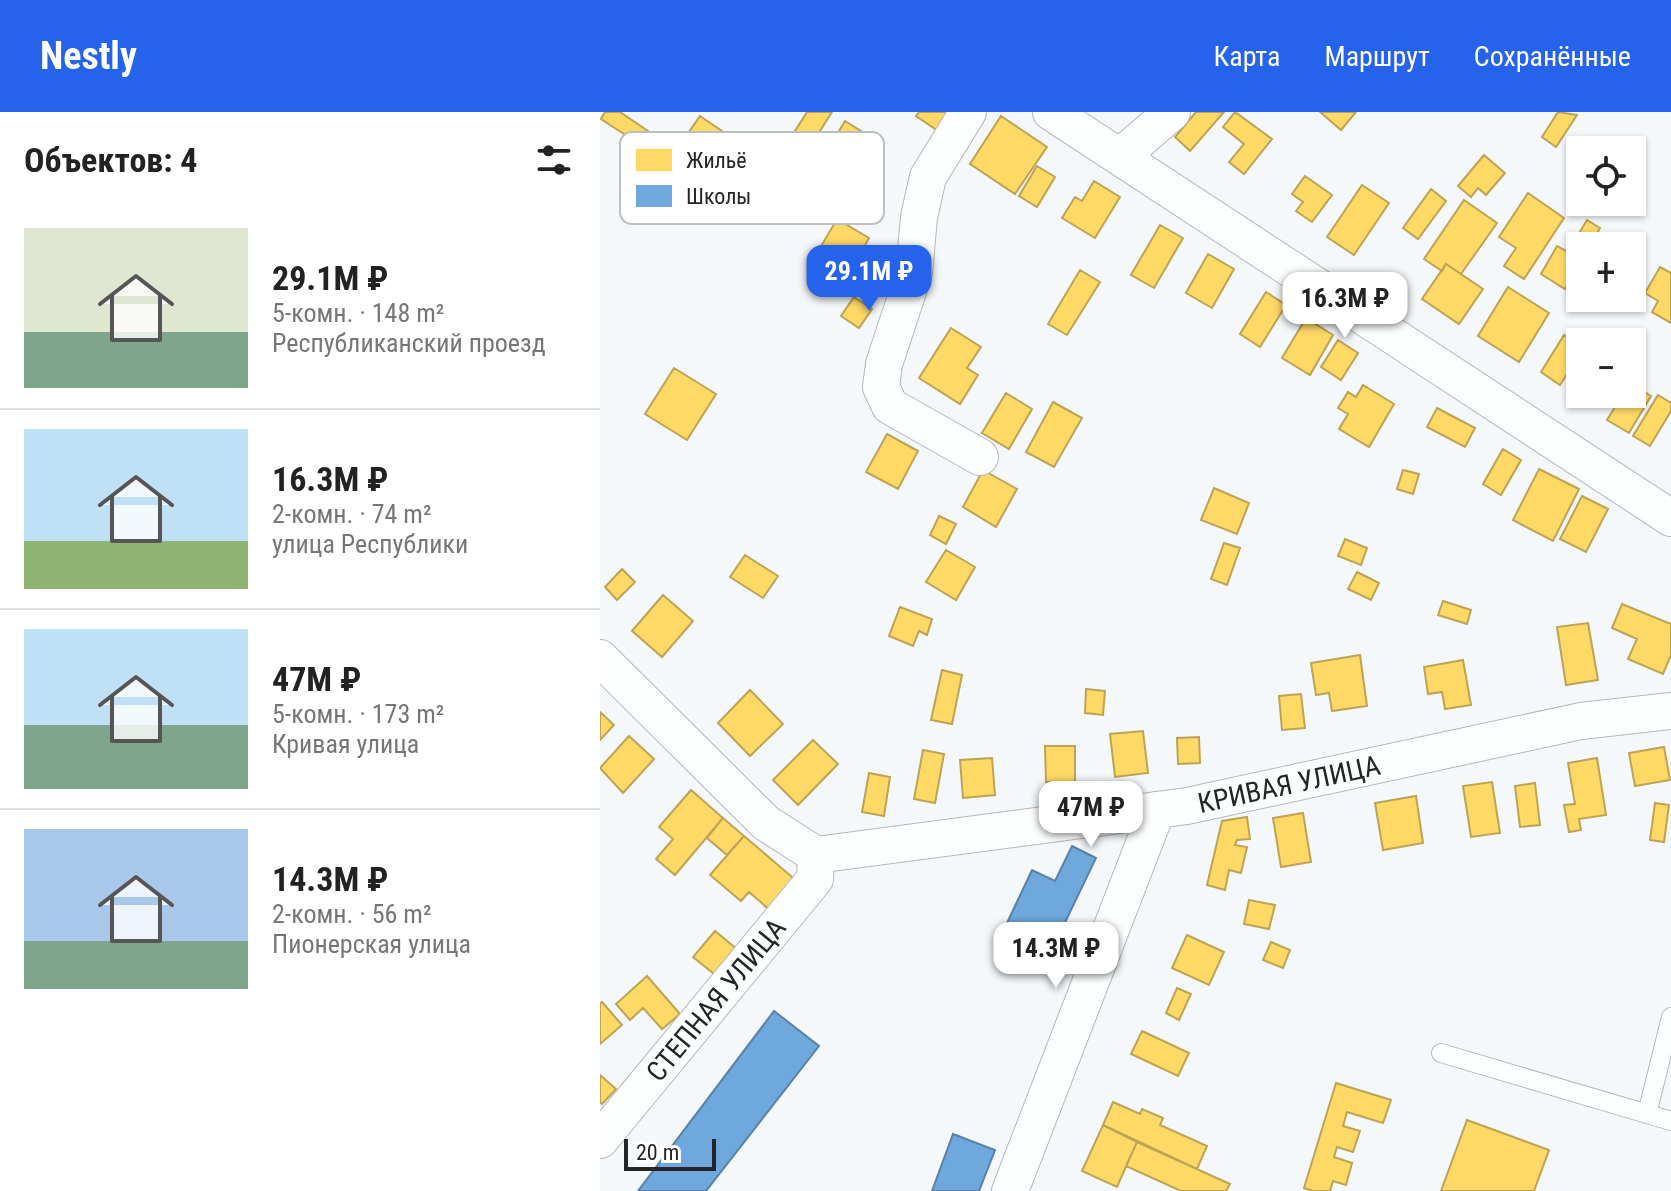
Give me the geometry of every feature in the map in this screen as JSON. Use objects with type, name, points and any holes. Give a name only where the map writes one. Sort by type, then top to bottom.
[{"type":"street","points":[[968,112],[928,177],[919,217],[914,273],[884,364],[881,387],[890,406],[980,457]]},
{"type":"street","points":[[1051,112],[1671,518]]},
{"type":"street","points":[[1121,156],[1172,112]]},
{"type":"street","points":[[600,658],[766,823],[816,855]]},
{"type":"street","name":"КРИВАЯ УЛИЦА","points":[[816,855],[1157,810],[1581,721],[1671,711]]},
{"type":"street","points":[[1010,1191],[1157,810]]},
{"type":"street","name":"СТЕПНАЯ УЛИЦА","points":[[600,1140],[815,879],[816,855]]},
{"type":"lane","points":[[1647,1114],[1671,1017]]},
{"type":"lane","points":[[1441,1053],[1671,1121]]},
{"type":"building: Жильё","points":[[605,112],[620,112],[648,131],[621,132],[601,119]]},
{"type":"building: Жильё","points":[[807,112],[832,112],[819,132],[795,131]]},
{"type":"building: Жильё","points":[[919,112],[963,112],[947,137],[916,116]]},
{"type":"building: Жильё","points":[[1196,112],[1224,112],[1190,151],[1175,137]]},
{"type":"building: Жильё","points":[[1235,112],[1272,139],[1244,174],[1229,162],[1244,144],[1223,127]]},
{"type":"building: Жильё","points":[[1320,112],[1356,112],[1341,130]]},
{"type":"building: Жильё","points":[[1558,112],[1577,115],[1556,147],[1542,137]]},
{"type":"building: Жильё","points":[[700,116],[722,131],[721,132],[689,132]]},
{"type":"building: Жильё","points":[[1001,116],[1047,147],[1015,194],[970,164]]},
{"type":"building: Жильё","points":[[845,121],[861,131],[860,132],[839,132]]},
{"type":"building: Жильё","points":[[1484,155],[1505,173],[1486,195],[1478,188],[1471,197],[1458,186]]},
{"type":"building: Жильё","points":[[1037,166],[1055,177],[1037,207],[1019,196]]},
{"type":"building: Жильё","points":[[1305,176],[1332,195],[1312,222],[1296,211],[1303,202],[1292,194]]},
{"type":"building: Жильё","points":[[1094,181],[1120,197],[1095,238],[1062,218],[1075,197],[1082,201]]},
{"type":"building: Жильё","points":[[1362,185],[1389,203],[1354,255],[1327,237]]},
{"type":"building: Жильё","points":[[1431,189],[1446,201],[1418,239],[1403,228]]},
{"type":"building: Жильё","points":[[1528,193],[1564,218],[1524,279],[1504,266],[1516,248],[1499,237]]},
{"type":"building: Жильё","points":[[1464,200],[1497,223],[1461,274],[1446,264],[1442,271],[1424,259]]},
{"type":"building: Жильё","points":[[1587,220],[1600,228],[1598,232],[1580,232]]},
{"type":"building: Жильё","points":[[834,224],[845,224],[869,238],[849,274],[816,255]]},
{"type":"building: Жильё","points":[[1160,225],[1183,238],[1154,288],[1131,275]]},
{"type":"building: Жильё","points":[[1557,246],[1566,251],[1565,289],[1541,274]]},
{"type":"building: Жильё","points":[[896,252],[911,262],[891,293],[876,283]]},
{"type":"building: Жильё","points":[[1208,254],[1234,269],[1212,308],[1186,293]]},
{"type":"building: Жильё","points":[[1446,264],[1483,289],[1459,324],[1422,299]]},
{"type":"building: Жильё","points":[[1660,267],[1671,273],[1671,323],[1652,312],[1658,301],[1646,291]]},
{"type":"building: Жильё","points":[[1080,270],[1100,282],[1067,335],[1048,324]]},
{"type":"building: Жильё","points":[[1508,287],[1549,313],[1519,362],[1478,336]]},
{"type":"building: Жильё","points":[[1266,292],[1286,305],[1260,347],[1240,334]]},
{"type":"building: Жильё","points":[[854,297],[872,309],[859,328],[841,316]]},
{"type":"building: Жильё","points":[[1306,318],[1333,335],[1310,375],[1282,358]]},
{"type":"building: Жильё","points":[[951,328],[981,347],[967,368],[978,375],[960,404],[919,378]]},
{"type":"building: Жильё","points":[[1564,335],[1566,376],[1560,385],[1541,372]]},
{"type":"building: Жильё","points":[[1338,340],[1358,353],[1341,380],[1321,367]]},
{"type":"building: Жильё","points":[[674,368],[716,394],[687,440],[645,414]]},
{"type":"building: Жильё","points":[[1363,385],[1394,404],[1369,447],[1339,429],[1348,414],[1338,408],[1348,392],[1356,397]]},
{"type":"building: Жильё","points":[[1006,393],[1032,409],[1009,449],[982,433]]},
{"type":"building: Жильё","points":[[1658,395],[1671,403],[1671,411],[1650,446],[1633,436]]},
{"type":"building: Жильё","points":[[1053,402],[1082,418],[1054,467],[1026,452]]},
{"type":"building: Жильё","points":[[1437,408],[1475,428],[1465,447],[1427,427]]},
{"type":"building: Жильё","points":[[1614,408],[1644,408],[1629,433],[1607,420]]},
{"type":"building: Жильё","points":[[887,434],[918,451],[898,489],[866,472]]},
{"type":"building: Жильё","points":[[1503,449],[1521,460],[1501,495],[1483,484]]},
{"type":"building: Жильё","points":[[1539,469],[1579,489],[1553,541],[1513,520]]},
{"type":"building: Жильё","points":[[983,470],[1017,489],[996,527],[963,507]]},
{"type":"building: Жильё","points":[[1403,470],[1419,474],[1413,494],[1397,489]]},
{"type":"building: Жильё","points":[[1214,488],[1249,503],[1237,534],[1201,520]]},
{"type":"building: Жильё","points":[[1582,496],[1608,509],[1586,552],[1560,539]]},
{"type":"building: Жильё","points":[[939,516],[956,524],[946,544],[930,535]]},
{"type":"building: Жильё","points":[[1345,539],[1367,548],[1361,565],[1338,556]]},
{"type":"building: Жильё","points":[[1224,543],[1240,548],[1227,585],[1211,579]]},
{"type":"building: Жильё","points":[[946,550],[975,567],[956,600],[926,582]]},
{"type":"building: Жильё","points":[[745,555],[778,576],[763,598],[730,577]]},
{"type":"building: Жильё","points":[[622,569],[635,582],[617,600],[605,587]]},
{"type":"building: Жильё","points":[[1357,572],[1379,583],[1371,600],[1348,589]]},
{"type":"building: Жильё","points":[[663,595],[693,621],[662,657],[632,631]]},
{"type":"building: Жильё","points":[[1443,601],[1471,610],[1467,624],[1438,615]]},
{"type":"building: Жильё","points":[[1622,604],[1671,624],[1671,655],[1663,674],[1628,659],[1637,639],[1612,628]]},
{"type":"building: Жильё","points":[[900,607],[932,619],[927,635],[919,631],[913,646],[889,636]]},
{"type":"building: Жильё","points":[[1588,623],[1598,680],[1566,685],[1557,627]]},
{"type":"building: Жильё","points":[[1360,655],[1367,706],[1332,711],[1329,693],[1316,695],[1311,663]]},
{"type":"building: Жильё","points":[[1463,660],[1471,705],[1445,709],[1442,692],[1428,694],[1424,667]]},
{"type":"building: Жильё","points":[[942,670],[962,675],[952,724],[931,720]]},
{"type":"building: Жильё","points":[[1086,689],[1105,691],[1103,715],[1085,713]]},
{"type":"building: Жильё","points":[[750,690],[783,724],[750,756],[718,723]]},
{"type":"building: Жильё","points":[[1301,694],[1305,728],[1282,730],[1279,696]]},
{"type":"building: Жильё","points":[[600,712],[614,725],[600,740]]},
{"type":"building: Жильё","points":[[1143,731],[1148,773],[1115,777],[1110,734]]},
{"type":"building: Жильё","points":[[629,736],[654,759],[623,793],[600,768]]},
{"type":"building: Жильё","points":[[1199,737],[1200,763],[1178,764],[1177,738]]},
{"type":"building: Жильё","points":[[813,740],[838,764],[798,805],[773,780]]},
{"type":"building: Жильё","points":[[1045,746],[1075,746],[1075,782],[1046,782]]},
{"type":"building: Жильё","points":[[1664,747],[1670,780],[1635,786],[1629,753]]},
{"type":"building: Жильё","points":[[923,750],[944,754],[935,803],[914,799]]},
{"type":"building: Жильё","points":[[992,758],[995,795],[963,798],[960,760]]},
{"type":"building: Жильё","points":[[1597,758],[1606,815],[1579,819],[1581,830],[1569,832],[1564,805],[1575,804],[1568,763]]},
{"type":"building: Жильё","points":[[869,773],[890,777],[884,816],[862,812]]},
{"type":"building: Жильё","points":[[1492,782],[1500,833],[1471,837],[1463,786]]},
{"type":"building: Жильё","points":[[1535,783],[1540,825],[1520,827],[1515,786]]},
{"type":"building: Жильё","points":[[691,790],[723,818],[675,875],[656,859],[673,839],[659,827]]},
{"type":"building: Жильё","points":[[1416,796],[1423,843],[1383,850],[1375,803]]},
{"type":"building: Жильё","points":[[1655,803],[1669,805],[1664,842],[1650,840]]},
{"type":"building: Жильё","points":[[1303,813],[1311,862],[1281,867],[1273,818]]},
{"type":"building: Жильё","points":[[1247,817],[1250,839],[1237,840],[1235,845],[1247,847],[1241,873],[1229,870],[1225,890],[1207,885],[1222,821]]},
{"type":"building: Жильё","points":[[723,818],[744,836],[727,855],[707,838]]},
{"type":"building: Жильё","points":[[744,836],[798,882],[772,912],[749,892],[741,901],[710,875]]},
{"type":"building: Жильё","points":[[1249,900],[1275,905],[1269,929],[1244,924]]},
{"type":"building: Жильё","points":[[715,931],[739,951],[718,977],[693,957]]},
{"type":"building: Жильё","points":[[1187,935],[1224,952],[1209,985],[1172,968]]},
{"type":"building: Жильё","points":[[1271,942],[1290,950],[1283,968],[1263,960]]},
{"type":"building: Жильё","points":[[647,976],[680,1014],[662,1029],[643,1008],[630,1020],[616,1004]]},
{"type":"building: Жильё","points":[[1177,988],[1191,994],[1179,1020],[1166,1013]]},
{"type":"building: Жильё","points":[[602,1002],[622,1025],[600,1044],[600,1004]]},
{"type":"building: Жильё","points":[[1142,1031],[1189,1053],[1178,1076],[1131,1054]]},
{"type":"building: Жильё","points":[[600,1075],[616,1089],[602,1104],[600,1102]]},
{"type":"building: Жильё","points":[[1336,1083],[1391,1100],[1383,1123],[1347,1112],[1343,1126],[1360,1131],[1353,1152],[1337,1147],[1334,1157],[1352,1163],[1346,1185],[1333,1181],[1330,1191],[1313,1191],[1304,1188]]},
{"type":"building: Жильё","points":[[1113,1102],[1140,1114],[1142,1109],[1163,1118],[1160,1125],[1207,1146],[1197,1169],[1103,1125]]},
{"type":"building: Жильё","points":[[1467,1120],[1549,1150],[1534,1191],[1441,1191]]},
{"type":"building: Жильё","points":[[1103,1125],[1137,1142],[1117,1187],[1082,1171]]},
{"type":"building: Жильё","points":[[1137,1142],[1230,1184],[1226,1191],[1181,1191],[1126,1166]]},
{"type":"building: Школы","points":[[1072,846],[1096,858],[1046,962],[999,940],[1032,870],[1055,881]]},
{"type":"building: Школы","points":[[774,1011],[819,1046],[706,1191],[638,1191]]},
{"type":"building: Школы","points":[[953,1134],[995,1150],[979,1191],[932,1191]]}]
